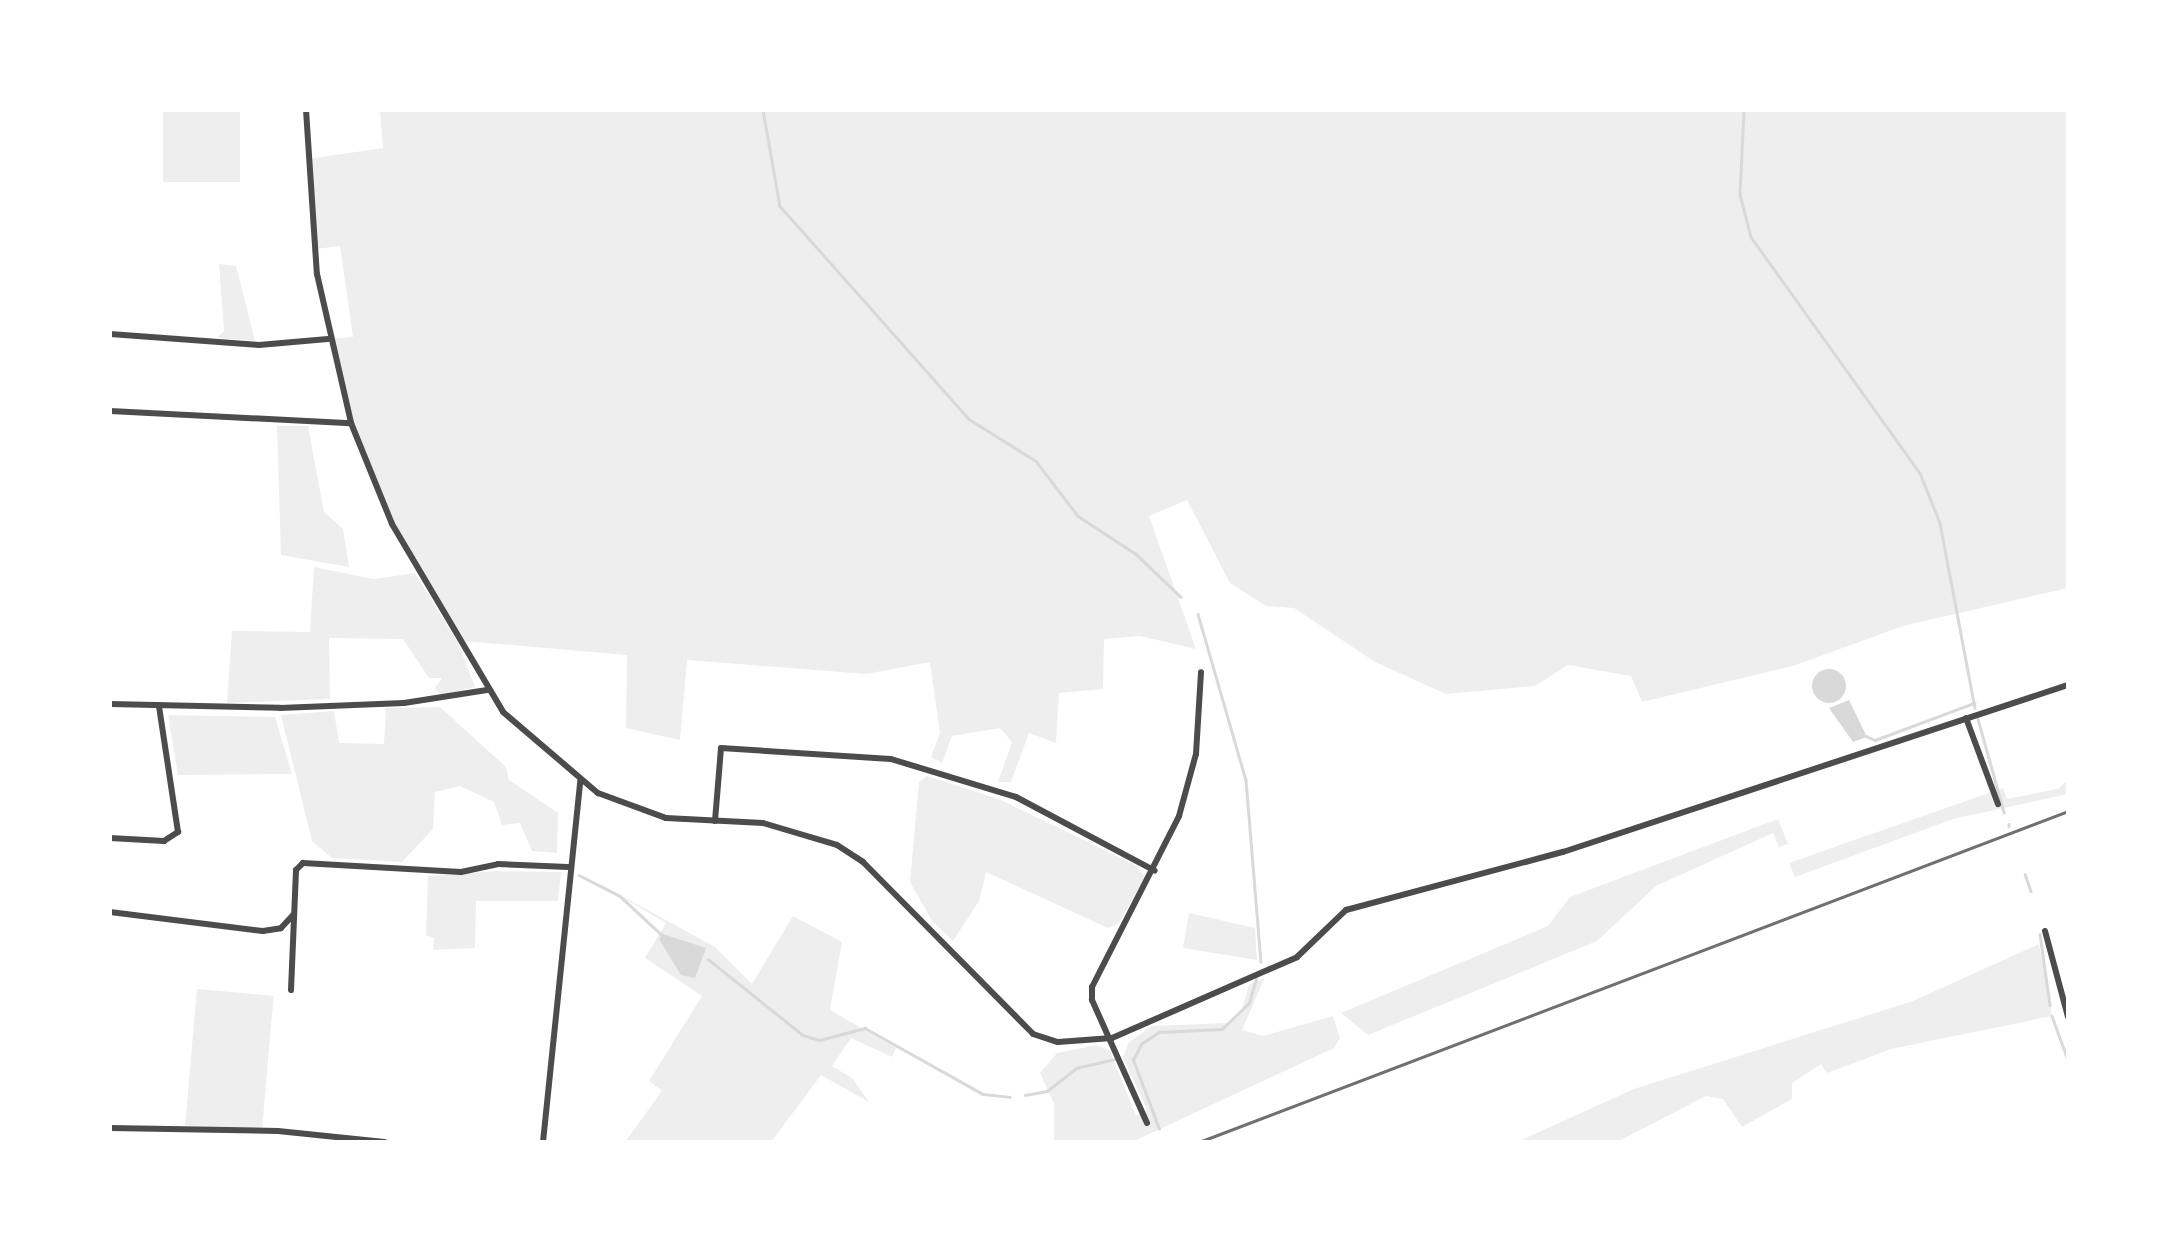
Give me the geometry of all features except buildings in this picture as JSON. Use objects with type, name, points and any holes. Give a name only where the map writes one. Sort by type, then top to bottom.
[{"type":"street","points":[[306,110],[328,339],[350,423],[392,524],[487,690],[521,732],[580,781],[666,818],[763,824],[837,846],[863,862],[1033,1034],[1058,1042],[1112,1038],[1296,957],[1346,910],[1563,852],[2068,685]]},
{"type":"street","points":[[110,334],[259,345],[328,339]]},
{"type":"street","points":[[110,411],[350,423]]},
{"type":"street","points":[[1148,1123],[1092,987],[1155,871],[1196,754],[1201,672]]},
{"type":"street","points":[[110,704],[404,703],[487,690]]},
{"type":"street","points":[[110,838],[164,841],[178,832],[160,706]]},
{"type":"street","points":[[1966,718],[1998,804]]},
{"type":"street","points":[[715,821],[721,748],[891,759],[1016,797],[1155,871]]},
{"type":"street","points":[[542,1142],[580,781]]},
{"type":"street","points":[[291,990],[296,870],[309,862],[461,872],[498,864],[568,867]]},
{"type":"street","points":[[110,912],[274,931],[293,947]]},
{"type":"street","points":[[274,931],[294,913]]},
{"type":"street","points":[[2045,932],[2068,1016]]},
{"type":"street","points":[[110,1128],[278,1131],[384,1142]]},
{"type":"shaded area","points":[[163,110],[240,110],[240,182],[163,182]]},
{"type":"shaded area","points":[[380,110],[2068,110],[2068,588],[1903,626],[1793,666],[1642,702],[1631,676],[1568,665],[1535,686],[1446,694],[1375,662],[1294,608],[1266,606],[1230,583],[1187,500],[1149,516],[1196,649],[1140,636],[1104,639],[1103,689],[1059,693],[1056,743],[1029,733],[1011,782],[998,782],[1012,742],[1000,728],[952,736],[942,763],[931,757],[940,733],[930,662],[866,674],[687,660],[680,740],[626,728],[627,655],[463,641],[392,524],[351,423],[328,339],[353,337],[340,246],[316,249],[308,159],[383,148]]},
{"type":"shaded area","points":[[219,264],[236,266],[255,341],[217,338],[224,331]]},
{"type":"shaded area","points":[[277,426],[308,426],[324,512],[343,529],[349,567],[281,555]]},
{"type":"shaded area","points":[[314,567],[374,579],[415,573],[458,643],[475,687],[441,695],[435,688],[442,678],[429,678],[403,639],[329,638],[330,699],[227,703],[232,631],[310,632]]},
{"type":"shaded area","points":[[1829,669],[1841,674],[1846,686],[1841,698],[1829,703],[1817,698],[1812,686],[1817,674]]},
{"type":"shaded area","points":[[1849,700],[1867,737],[1853,742],[1829,708]]},
{"type":"shaded area","points":[[440,707],[506,767],[509,780],[558,813],[557,853],[532,851],[520,823],[502,825],[494,802],[460,786],[435,792],[433,829],[402,862],[332,858],[312,841],[281,715],[334,711],[339,743],[384,744],[386,708]]},
{"type":"shaded area","points":[[168,715],[275,717],[292,774],[178,775]]},
{"type":"shaded area","points":[[927,776],[1001,800],[1137,866],[1145,877],[1119,923],[1108,928],[986,872],[979,901],[953,941],[932,921],[910,882],[919,782]]},
{"type":"shaded area","points":[[2068,780],[2068,794],[1953,819],[1795,877],[1789,863],[2003,788],[2007,799],[2058,789]]},
{"type":"shaded area","points":[[1778,819],[1788,844],[1779,847],[1773,833],[1656,886],[1597,941],[1368,1035],[1341,1013],[1548,926],[1570,897]]},
{"type":"shaded area","points":[[561,872],[558,901],[476,901],[475,948],[433,950],[434,938],[426,935],[428,876]]},
{"type":"shaded area","points":[[593,880],[715,947],[752,984],[793,916],[842,942],[830,1010],[896,1048],[892,1057],[851,1038],[832,1066],[852,1078],[869,1102],[821,1075],[771,1142],[625,1142],[662,1091],[649,1081],[702,996],[645,958],[666,923]]},
{"type":"shaded area","points":[[1189,913],[1255,928],[1257,960],[1183,948]]},
{"type":"shaded area","points":[[663,934],[706,948],[695,978],[681,975],[659,939]]},
{"type":"shaded area","points":[[2039,944],[2052,1016],[1891,1049],[1827,1073],[1821,1064],[1792,1083],[1792,1099],[1742,1127],[1723,1099],[1706,1096],[1617,1142],[1517,1142],[1634,1089],[1913,1001]]},
{"type":"shaded area","points":[[1265,977],[1242,1030],[1263,1036],[1333,1016],[1340,1038],[1334,1048],[1132,1142],[1054,1142],[1054,1103],[1040,1073],[1057,1053],[1097,1045],[1110,1051],[1136,1116],[1147,1110],[1123,1058],[1129,1042],[1152,1026],[1229,1023],[1242,1009],[1249,985]]},
{"type":"shaded area","points":[[197,989],[274,996],[262,1132],[185,1125]]},
{"type":"waterway","points":[[763,110],[780,206],[969,419],[1036,461],[1078,516],[1136,554],[1181,597]]},
{"type":"waterway","points":[[1744,110],[1740,194],[1751,237],[1920,473],[1940,523],[1975,708]]},
{"type":"waterway","points":[[1198,614],[1246,780],[1261,961]]},
{"type":"waterway","points":[[1866,736],[1875,740],[1974,703]]},
{"type":"waterway","points":[[1978,719],[2004,812]]},
{"type":"waterway","points":[[2025,874],[2031,891]]},
{"type":"waterway","points":[[579,875],[620,896],[662,935]]},
{"type":"waterway","points":[[2040,934],[2050,1005]]},
{"type":"waterway","points":[[708,959],[803,1035],[819,1040],[865,1028],[983,1094],[1010,1097]]},
{"type":"waterway","points":[[1159,1129],[1133,1060],[1141,1044],[1159,1032],[1222,1029],[1249,1003],[1256,979]]},
{"type":"waterway","points":[[2052,1016],[2068,1060]]},
{"type":"waterway","points":[[1025,1095],[1047,1091],[1076,1068],[1114,1059]]},
{"type":"railway","points":[[1199,1142],[2068,811]]}]
